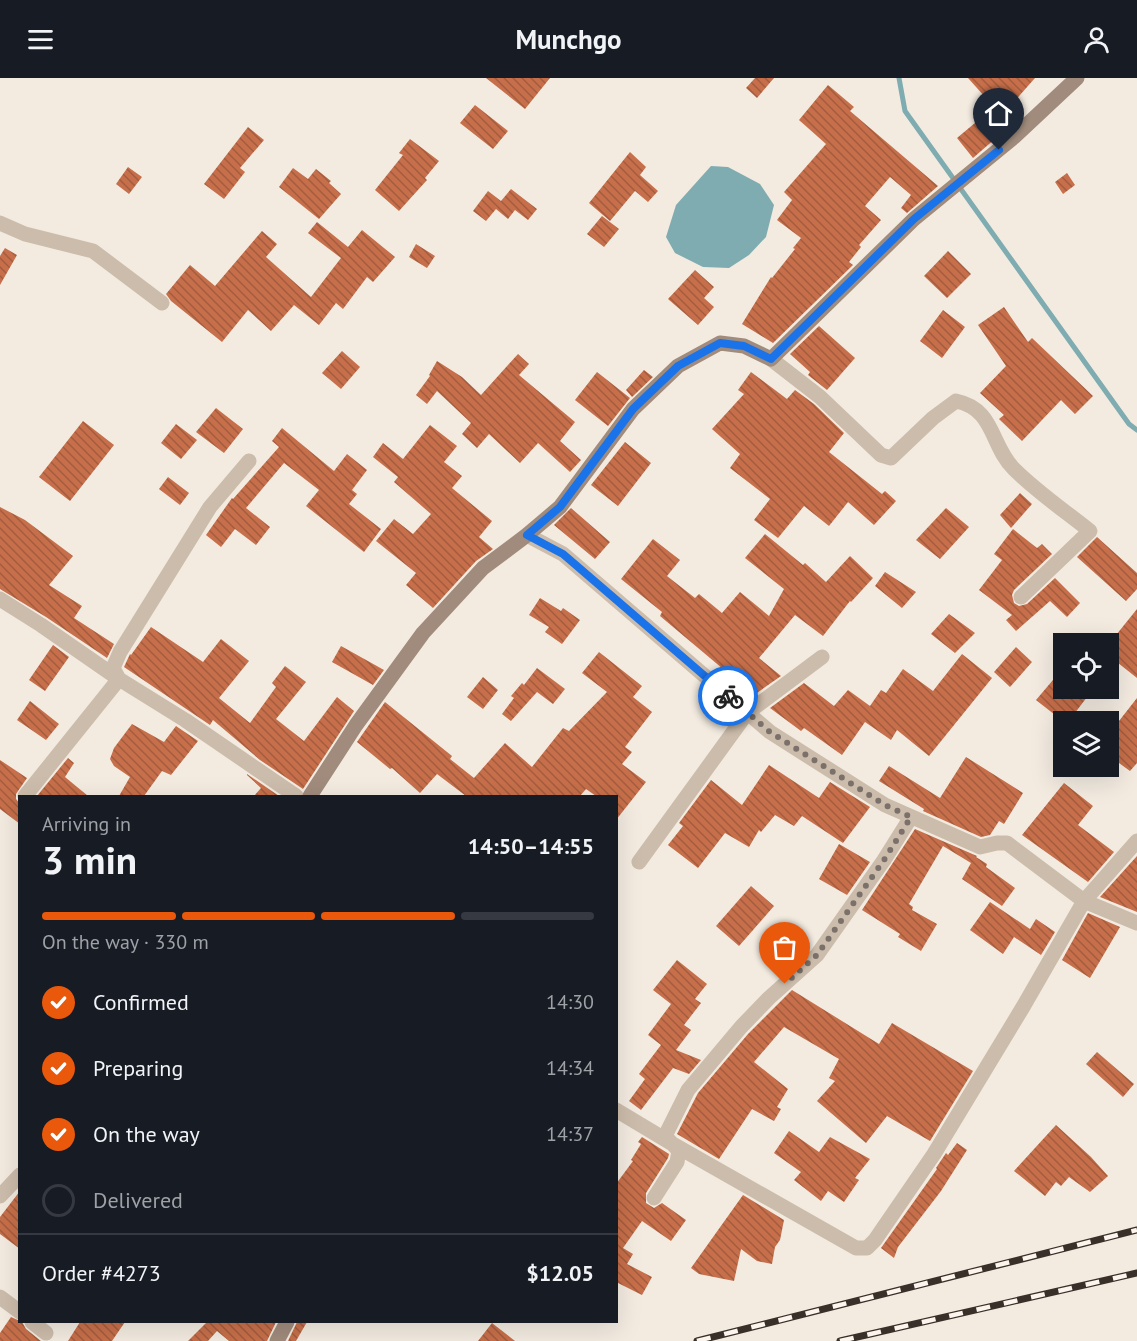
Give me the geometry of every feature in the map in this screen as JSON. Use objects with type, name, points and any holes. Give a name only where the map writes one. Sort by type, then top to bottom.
[{"type":"main road","points":[[311,795],[356,725],[423,633],[483,568],[560,507],[633,409],[678,366],[720,343],[744,346],[771,359],[914,219],[1014,137],[1077,78]]},
{"type":"main road","points":[[277,1341],[286,1323]]},
{"type":"street","points":[[0,223],[25,234],[93,251],[162,303]]},
{"type":"street","points":[[771,359],[820,397],[881,455],[891,458],[933,418],[956,401],[969,403],[979,410],[1012,468],[1090,531],[1021,597]]},
{"type":"street","points":[[118,679],[113,668],[120,652],[210,507],[249,461]]},
{"type":"street","points":[[527,535],[563,554],[770,732],[885,805],[980,847],[1007,843],[1084,902],[1137,923]]},
{"type":"street","points":[[0,599],[295,795]]},
{"type":"street","points":[[639,862],[747,712],[822,657]]},
{"type":"street","points":[[26,795],[118,679]]},
{"type":"street","points":[[654,1198],[677,1162],[679,1151],[664,1136],[688,1090],[741,1027],[817,955],[884,860],[911,817]]},
{"type":"street","points":[[618,1111],[856,1248],[867,1248],[875,1240],[934,1154],[1084,902],[1137,842]]},
{"type":"street","points":[[0,1196],[18,1177]]},
{"type":"street","points":[[0,1297],[18,1310]]},
{"type":"street","points":[[33,1323],[46,1333]]},
{"type":"water","points":[[711,166],[728,167],[760,184],[774,205],[766,237],[749,255],[729,268],[703,267],[675,253],[666,237],[676,205]]},
{"type":"building","points":[[486,78],[550,78],[525,109]]},
{"type":"building","points":[[755,78],[774,78],[757,98],[746,88]]},
{"type":"building","points":[[968,78],[1035,78],[1003,114],[1012,124],[973,158],[957,138],[994,107]]},
{"type":"building","points":[[828,85],[854,107],[850,111],[938,186],[907,213],[901,208],[911,195],[890,177],[865,206],[881,220],[859,245],[861,247],[849,262],[853,265],[773,343],[742,324],[771,277],[795,249],[793,248],[801,238],[777,220],[792,200],[784,192],[826,144],[799,120]]},
{"type":"building","points":[[475,105],[508,131],[493,149],[460,123]]},
{"type":"building","points":[[248,127],[264,140],[240,168],[245,172],[224,199],[204,184]]},
{"type":"building","points":[[410,139],[439,161],[425,178],[427,180],[399,211],[375,190],[403,155],[399,153]]},
{"type":"building","points":[[630,152],[646,167],[640,175],[658,191],[648,202],[635,191],[610,221],[589,203]]},
{"type":"building","points":[[128,167],[142,177],[129,194],[116,184]]},
{"type":"building","points":[[293,168],[308,179],[316,169],[331,181],[329,183],[341,194],[319,219],[279,187]]},
{"type":"building","points":[[1067,173],[1075,185],[1063,194],[1055,182]]},
{"type":"building","points":[[511,189],[537,209],[528,220],[515,210],[508,219],[496,209],[486,221],[473,211],[488,191],[501,201]]},
{"type":"building","points":[[602,216],[619,229],[604,247],[587,234]]},
{"type":"building","points":[[317,222],[348,247],[362,230],[395,257],[373,282],[367,277],[343,309],[336,303],[319,325],[294,305],[271,331],[248,310],[222,342],[171,301],[166,294],[190,265],[215,286],[262,231],[277,244],[266,257],[311,297],[341,258],[308,233]]},
{"type":"building","points":[[416,244],[435,256],[427,268],[409,257]]},
{"type":"building","points":[[5,248],[17,255],[0,285],[0,256]]},
{"type":"building","points":[[948,251],[971,274],[947,298],[924,276]]},
{"type":"building","points":[[695,270],[714,287],[704,298],[714,307],[698,325],[668,299]]},
{"type":"building","points":[[1004,307],[1028,342],[1032,338],[1093,396],[1075,414],[1061,400],[1022,441],[999,419],[1004,415],[980,393],[1006,366],[978,325]]},
{"type":"building","points":[[943,310],[965,327],[942,358],[920,341]]},
{"type":"building","points":[[819,326],[855,358],[827,390],[808,375],[810,372],[790,354]]},
{"type":"building","points":[[342,351],[360,367],[341,389],[322,373]]},
{"type":"building","points":[[518,354],[529,364],[519,375],[575,422],[560,441],[581,460],[570,472],[538,443],[520,463],[489,434],[477,448],[462,434],[471,423],[437,391],[427,404],[416,395],[430,376],[437,361],[462,377],[481,395]]},
{"type":"building","points":[[644,370],[653,377],[632,397],[626,390]]},
{"type":"building","points":[[597,372],[630,398],[608,426],[575,400]]},
{"type":"building","points":[[751,372],[787,399],[795,390],[814,404],[844,433],[829,452],[882,494],[885,491],[896,501],[874,525],[848,502],[829,526],[804,506],[778,538],[754,520],[770,499],[730,468],[740,454],[712,429],[744,394],[738,390]]},
{"type":"building","points":[[216,408],[243,429],[224,453],[196,432]]},
{"type":"building","points":[[83,421],[114,445],[70,501],[39,477]]},
{"type":"building","points":[[176,424],[197,440],[181,459],[161,443]]},
{"type":"building","points":[[430,425],[457,446],[444,462],[462,476],[452,488],[492,521],[479,537],[493,549],[476,561],[433,608],[406,585],[416,573],[376,541],[394,519],[413,534],[431,514],[394,482],[398,477],[373,457],[383,443],[403,459]]},
{"type":"building","points":[[282,428],[334,471],[347,454],[367,470],[352,490],[357,494],[349,504],[381,529],[364,552],[306,506],[319,490],[284,463],[246,508],[270,527],[256,545],[235,529],[221,547],[206,535],[232,498],[279,447],[272,441]]},
{"type":"building","points":[[625,442],[651,463],[618,506],[591,485]]},
{"type":"building","points":[[168,477],[189,493],[180,505],[159,489]]},
{"type":"building","points":[[1020,493],[1032,504],[1011,528],[1000,515]]},
{"type":"building","points":[[0,507],[25,520],[73,556],[49,585],[82,606],[74,618],[114,644],[107,658],[0,589]]},
{"type":"building","points":[[571,508],[610,542],[595,559],[554,525]]},
{"type":"building","points":[[946,508],[969,527],[940,559],[916,540]]},
{"type":"building","points":[[1013,529],[1037,548],[1042,544],[1052,554],[1014,590],[1012,595],[1014,603],[1019,606],[1027,604],[1055,578],[1080,603],[1067,617],[1050,601],[1016,631],[1006,620],[1012,615],[979,590],[1002,560],[994,554]]},
{"type":"building","points":[[765,534],[803,565],[805,563],[826,582],[850,556],[873,578],[850,601],[823,636],[795,615],[759,658],[781,676],[754,695],[660,616],[662,612],[621,579],[653,539],[680,560],[667,576],[695,598],[699,594],[722,613],[740,592],[769,616],[784,589],[745,558]]},
{"type":"building","points":[[1097,537],[1137,573],[1137,589],[1126,601],[1077,557]]},
{"type":"building","points":[[885,572],[916,592],[902,608],[875,586]]},
{"type":"building","points":[[540,598],[561,611],[563,608],[580,620],[562,644],[545,632],[549,627],[529,615]]},
{"type":"building","points":[[1137,609],[1137,678],[1119,664],[1118,633]]},
{"type":"building","points":[[949,614],[975,633],[955,653],[931,634]]},
{"type":"building","points":[[151,627],[203,662],[221,639],[249,661],[219,698],[250,723],[276,687],[272,683],[285,666],[306,682],[276,719],[304,741],[337,697],[354,711],[303,789],[260,760],[213,720],[210,725],[124,667],[130,654]]},
{"type":"building","points":[[53,645],[69,657],[45,691],[29,680]]},
{"type":"building","points":[[341,646],[384,670],[373,685],[332,662]]},
{"type":"building","points":[[1016,647],[1032,662],[1010,687],[994,672]]},
{"type":"building","points":[[599,652],[642,686],[633,697],[652,712],[625,747],[632,752],[622,764],[646,782],[618,817],[618,795],[595,795],[586,789],[581,795],[465,795],[437,774],[420,793],[392,768],[390,769],[357,742],[385,702],[452,756],[450,759],[474,778],[505,743],[532,767],[563,728],[569,731],[607,692],[582,673]]},
{"type":"building","points":[[962,654],[992,678],[929,756],[897,730],[891,740],[865,722],[842,755],[804,728],[801,731],[770,708],[804,683],[834,706],[848,690],[870,706],[881,690],[886,693],[903,669],[933,691]]},
{"type":"building","points":[[537,668],[565,689],[553,704],[537,692],[511,721],[502,714],[514,698],[511,696],[522,683],[524,685]]},
{"type":"building","points":[[483,677],[498,690],[483,709],[467,697]]},
{"type":"building","points":[[1053,680],[1053,699],[1086,699],[1076,711],[1053,711],[1053,713],[1036,700]]},
{"type":"building","points":[[1137,698],[1137,763],[1130,771],[1119,763],[1119,721]]},
{"type":"building","points":[[30,701],[59,724],[46,740],[17,720]]},
{"type":"building","points":[[132,724],[164,742],[176,726],[198,741],[171,775],[162,771],[145,795],[120,795],[130,777],[114,766],[110,759],[114,748]]},
{"type":"building","points":[[966,757],[1023,793],[1004,824],[999,821],[990,835],[981,837],[923,811],[924,809],[879,781],[889,766],[940,798]]},
{"type":"building","points":[[68,758],[74,763],[65,777],[87,795],[38,795]]},
{"type":"building","points":[[0,760],[27,778],[16,794],[18,822],[0,809]]},
{"type":"building","points":[[769,765],[819,798],[830,782],[870,807],[843,843],[802,816],[794,826],[775,815],[761,832],[759,830],[749,847],[725,833],[698,868],[668,845],[683,826],[679,823],[711,780],[742,805]]},
{"type":"building","points":[[247,774],[278,795],[255,795],[261,788]]},
{"type":"building","points":[[1064,783],[1093,806],[1078,825],[1114,852],[1088,882],[1022,835]]},
{"type":"building","points":[[915,829],[977,856],[987,864],[986,867],[1015,888],[1002,906],[962,879],[971,863],[943,846],[909,904],[913,907],[912,910],[937,924],[921,951],[898,937],[900,934],[862,910]]},
{"type":"building","points":[[839,844],[870,862],[847,895],[819,879]]},
{"type":"building","points":[[1137,856],[1137,912],[1100,897]]},
{"type":"building","points":[[751,886],[774,906],[739,946],[716,926]]},
{"type":"building","points":[[990,902],[1030,929],[1036,919],[1055,932],[1041,955],[1014,937],[1003,954],[970,930]]},
{"type":"building","points":[[1088,913],[1120,927],[1090,978],[1062,960]]},
{"type":"building","points":[[677,960],[707,984],[695,999],[701,1003],[684,1025],[691,1030],[676,1050],[701,1060],[689,1074],[673,1068],[641,1110],[629,1101],[645,1079],[639,1074],[661,1045],[648,1035],[671,1004],[653,990]]},
{"type":"building","points":[[792,990],[879,1044],[892,1023],[973,1071],[930,1141],[887,1116],[866,1143],[817,1101],[835,1081],[829,1078],[839,1059],[784,1027],[754,1062],[788,1089],[777,1107],[781,1109],[774,1121],[752,1109],[719,1159],[677,1134],[698,1093],[748,1034]]},
{"type":"building","points":[[1097,1052],[1134,1084],[1123,1097],[1086,1064]]},
{"type":"building","points":[[1056,1125],[1108,1176],[1090,1192],[1069,1177],[1061,1186],[1056,1182],[1045,1196],[1014,1171]]},
{"type":"building","points":[[789,1131],[819,1152],[830,1137],[870,1159],[855,1178],[859,1180],[844,1202],[828,1191],[821,1201],[794,1180],[801,1172],[774,1153]]},
{"type":"building","points":[[642,1137],[669,1154],[646,1193],[646,1203],[654,1208],[662,1203],[686,1220],[671,1241],[642,1221],[623,1248],[633,1254],[627,1264],[652,1277],[642,1295],[618,1283],[618,1181],[633,1161],[631,1160],[641,1144],[638,1142]]},
{"type":"building","points":[[957,1143],[967,1150],[941,1191],[898,1247],[894,1258],[881,1248],[946,1153],[948,1155]]},
{"type":"building","points":[[18,1194],[18,1248],[0,1234],[0,1217]]},
{"type":"building","points":[[743,1195],[784,1220],[772,1264],[757,1261],[741,1249],[734,1281],[699,1274],[691,1268]]},
{"type":"building","points":[[11,1317],[18,1320],[18,1323],[23,1323],[26,1329],[41,1341],[0,1341],[0,1333]]},
{"type":"building","points":[[79,1323],[124,1323],[112,1341],[68,1341]]},
{"type":"building","points":[[206,1323],[276,1323],[267,1341],[229,1341],[217,1331],[208,1341],[188,1341]]},
{"type":"building","points":[[297,1323],[306,1323],[296,1341],[288,1341]]},
{"type":"building","points":[[492,1323],[515,1341],[478,1341]]},
{"type":"waterway","points":[[899,78],[905,111],[1129,424],[1137,430]]},
{"type":"railway","points":[[697,1341],[1137,1230]]},
{"type":"railway","points":[[840,1341],[1137,1273]]},
{"type":"way so far","points":[[728,696],[770,732],[885,805],[911,817],[884,860],[817,955],[785,984]]},
{"type":"route","points":[[728,696],[563,554],[527,535],[560,507],[633,409],[678,366],[720,343],[744,346],[771,359],[914,219],[999,150]]}]
